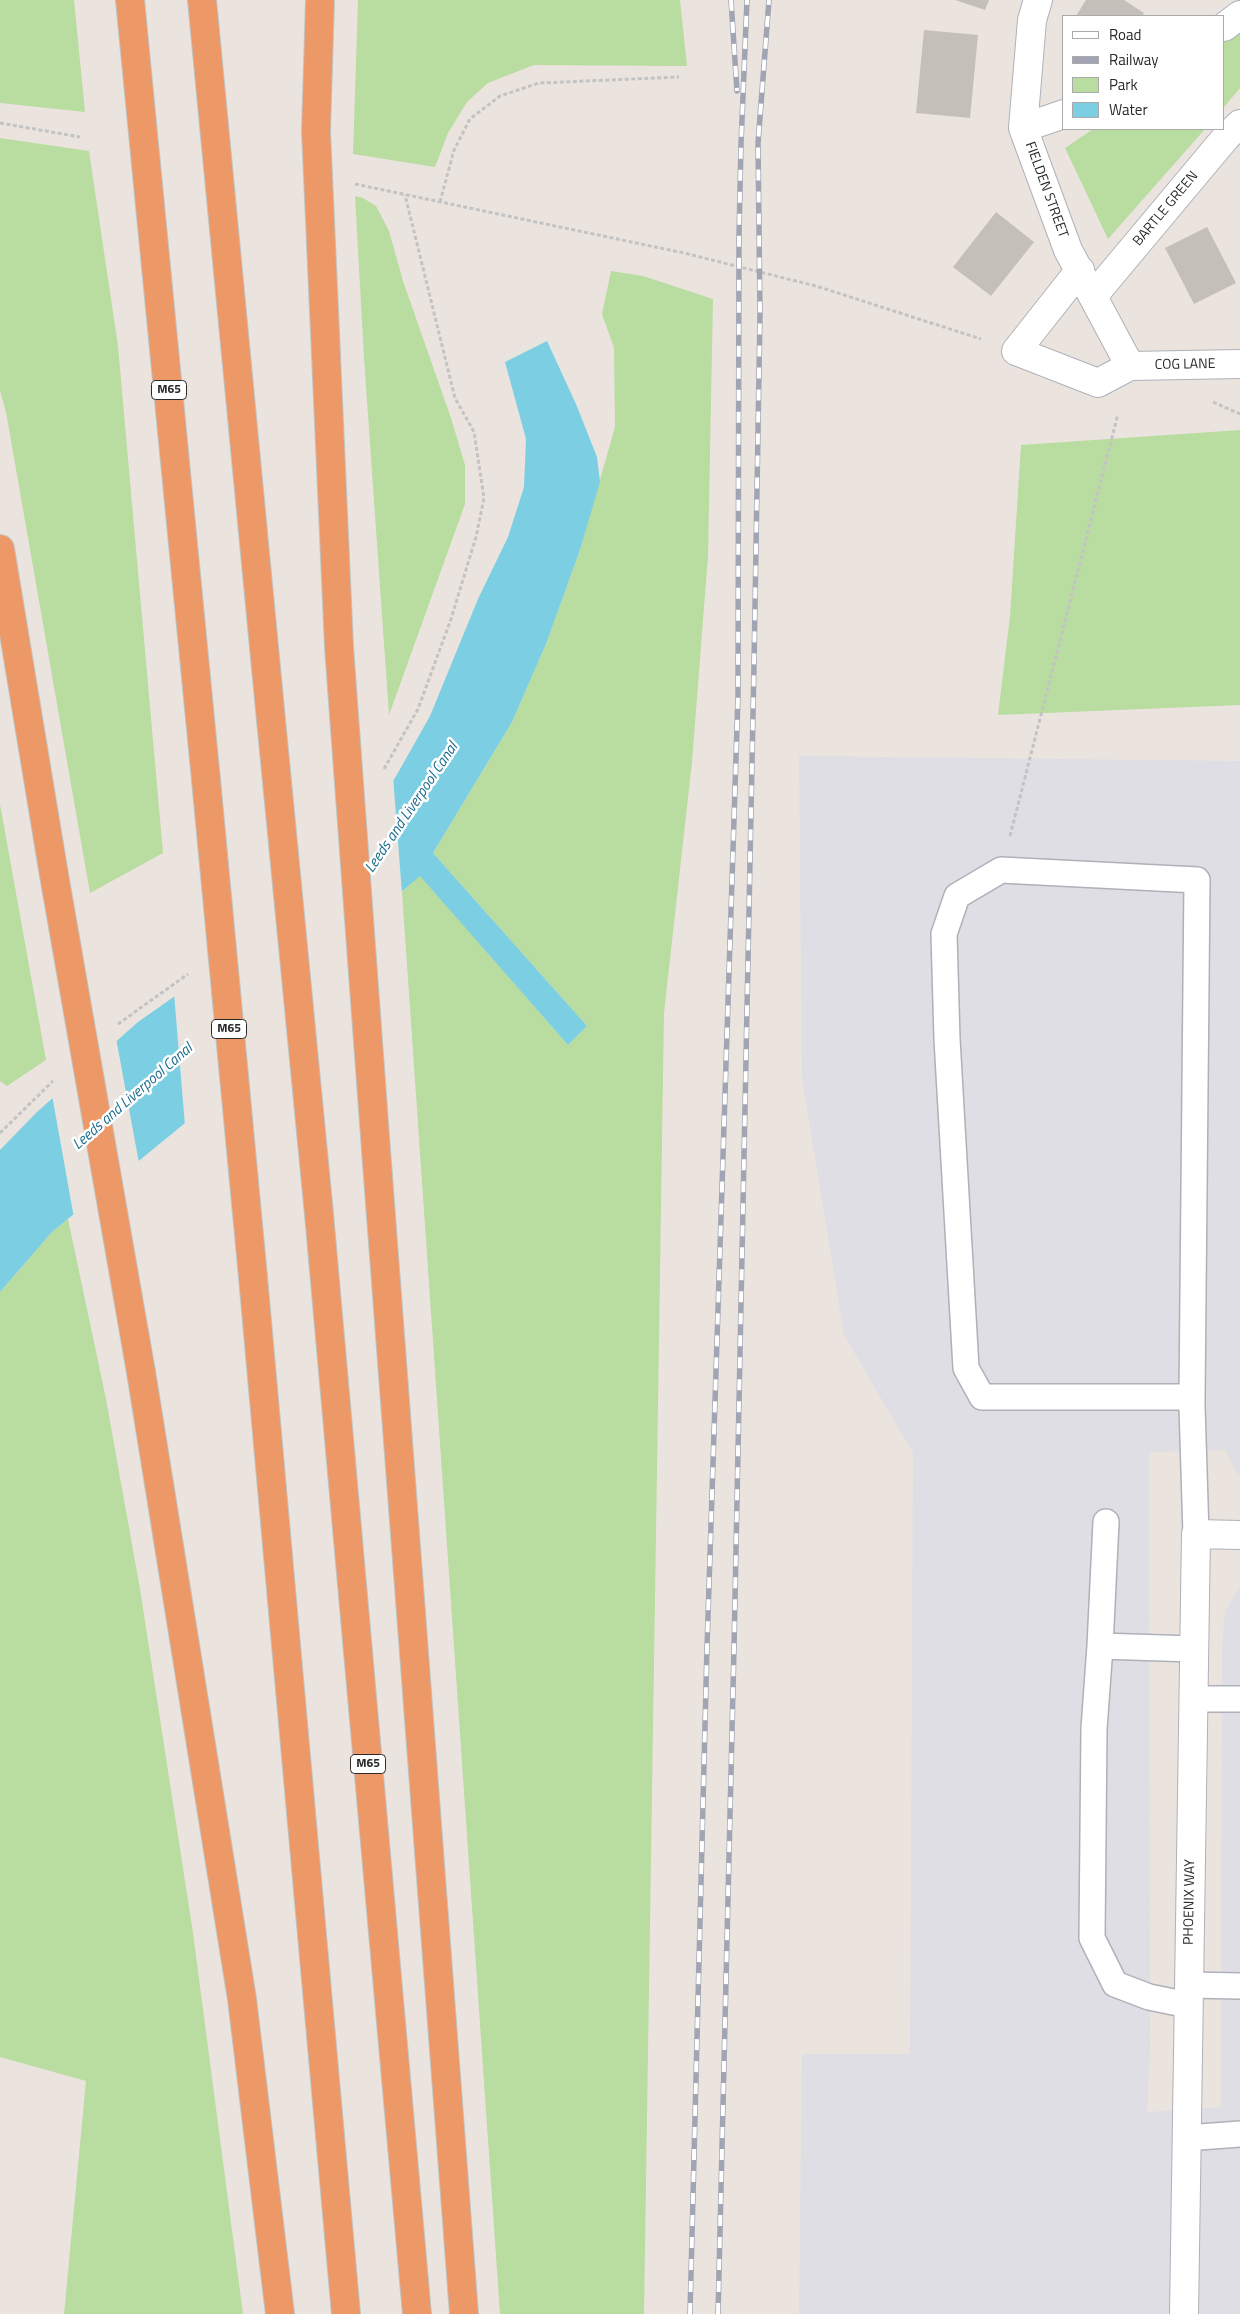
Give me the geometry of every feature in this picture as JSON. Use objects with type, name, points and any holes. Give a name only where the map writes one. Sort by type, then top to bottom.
[{"type":"highway","name":"M65","points":[[130,0],[253,1277],[346,2314]]},
{"type":"highway","name":"M65","points":[[202,0],[318,1214],[417,2314]]},
{"type":"highway","points":[[320,0],[316,131],[339,647],[464,2314]]},
{"type":"highway","points":[[0,549],[54,875],[141,1372],[242,1999],[280,2314]]},
{"type":"street","name":"FIELDEN STREET","points":[[1038,0],[1032,20],[1023,128],[1068,250],[1094,295],[1130,366]]},
{"type":"street","points":[[1225,26],[1240,15]]},
{"type":"street","points":[[1023,128],[1062,115]]},
{"type":"street","name":"BARTLE GREEN","points":[[1094,295],[1227,136],[1240,124]]},
{"type":"street","points":[[1080,270],[1016,351],[1098,383],[1130,366]]},
{"type":"street","name":"COG LANE","points":[[1130,366],[1240,364]]},
{"type":"street","points":[[1196,1534],[1240,1535]]},
{"type":"street","name":"PHOENIX WAY","points":[[1184,2314],[1196,1534]]},
{"type":"lane","points":[[1192,1397],[982,1397],[966,1368],[948,1049],[944,934],[957,896],[1001,870],[1197,880],[1192,1397],[1196,1534]]},
{"type":"lane","points":[[1106,1522],[1094,1729],[1092,1938],[1115,1984],[1149,1997],[1188,1994],[1240,1986]]},
{"type":"lane","points":[[1100,1646],[1194,1649]]},
{"type":"lane","points":[[1193,1699],[1240,1699]]},
{"type":"lane","points":[[1186,2138],[1240,2134]]},
{"type":"path","points":[[440,202],[454,150],[470,119],[500,96],[539,83],[680,77]]},
{"type":"path","points":[[0,122],[80,137]]},
{"type":"path","points":[[353,184],[684,253],[816,286],[1016,351]]},
{"type":"path","points":[[1001,870],[1130,366]]},
{"type":"shaded area","points":[[799,756],[1240,761],[1240,1475],[1236,1473],[1226,1450],[1149,1452],[1150,2053],[1147,2112],[1221,2107],[1222,1647],[1225,1611],[1240,1586],[1240,2314],[799,2314],[802,2054],[910,2054],[913,1453],[844,1335],[802,1078]]},
{"type":"green space","points":[[0,0],[74,0],[85,112],[0,103]]},
{"type":"green space","points":[[358,0],[680,0],[687,66],[534,65],[488,83],[467,102],[448,133],[435,167],[353,154]]},
{"type":"green space","points":[[1240,28],[1240,88],[1225,106],[1225,38]]},
{"type":"green space","points":[[1092,130],[1204,130],[1108,239],[1065,148]]},
{"type":"green space","points":[[0,138],[89,151],[118,346],[163,853],[90,893],[6,412],[0,391]]},
{"type":"green space","points":[[355,196],[363,198],[376,206],[389,231],[403,281],[452,421],[465,465],[465,504],[389,715],[364,358]]},
{"type":"green space","points":[[611,271],[643,276],[713,299],[708,556],[692,762],[664,1013],[644,2314],[500,2314],[402,892],[420,875],[568,1045],[587,1026],[433,853],[512,722],[546,644],[580,550],[615,427],[614,348],[602,314]]},
{"type":"green space","points":[[1240,430],[1240,705],[998,715],[1010,616],[1021,445]]},
{"type":"green space","points":[[0,804],[46,1060],[7,1086],[0,1081]]},
{"type":"green space","points":[[68,1219],[106,1399],[140,1589],[193,1933],[243,2314],[64,2314],[86,2081],[0,2057],[0,1292],[52,1232]]},
{"type":"water","name":"Leeds and Liverpool Canal","points":[[547,341],[576,404],[597,457],[600,482],[580,550],[546,644],[512,722],[433,853],[587,1026],[568,1045],[420,876],[399,894],[279,1046],[52,1232],[0,1292],[0,1150],[37,1112],[138,1022],[249,944],[348,836],[395,778],[430,716],[478,599],[508,537],[524,487],[526,439],[505,362]]},
{"type":"pier","points":[[393,776],[402,894],[280,1047],[185,1126],[174,993],[247,942],[346,834]]},
{"type":"pier","points":[[116,1038],[139,1163],[74,1218],[52,1095]]},
{"type":"building","points":[[955,0],[989,0],[985,10]]},
{"type":"building","points":[[1086,0],[1124,0],[1144,13],[1143,15],[1077,15]]},
{"type":"building","points":[[924,30],[978,35],[970,118],[916,113]]},
{"type":"building","points":[[996,212],[1034,242],[991,296],[953,267]]},
{"type":"building","points":[[1207,227],[1236,283],[1194,304],[1165,248]]},
{"type":"railway","points":[[731,0],[737,91]]},
{"type":"railway","points":[[690,2314],[707,1647],[738,696],[739,235],[747,0]]},
{"type":"railway","points":[[718,2314],[754,665],[760,314],[758,143],[769,0]]}]
